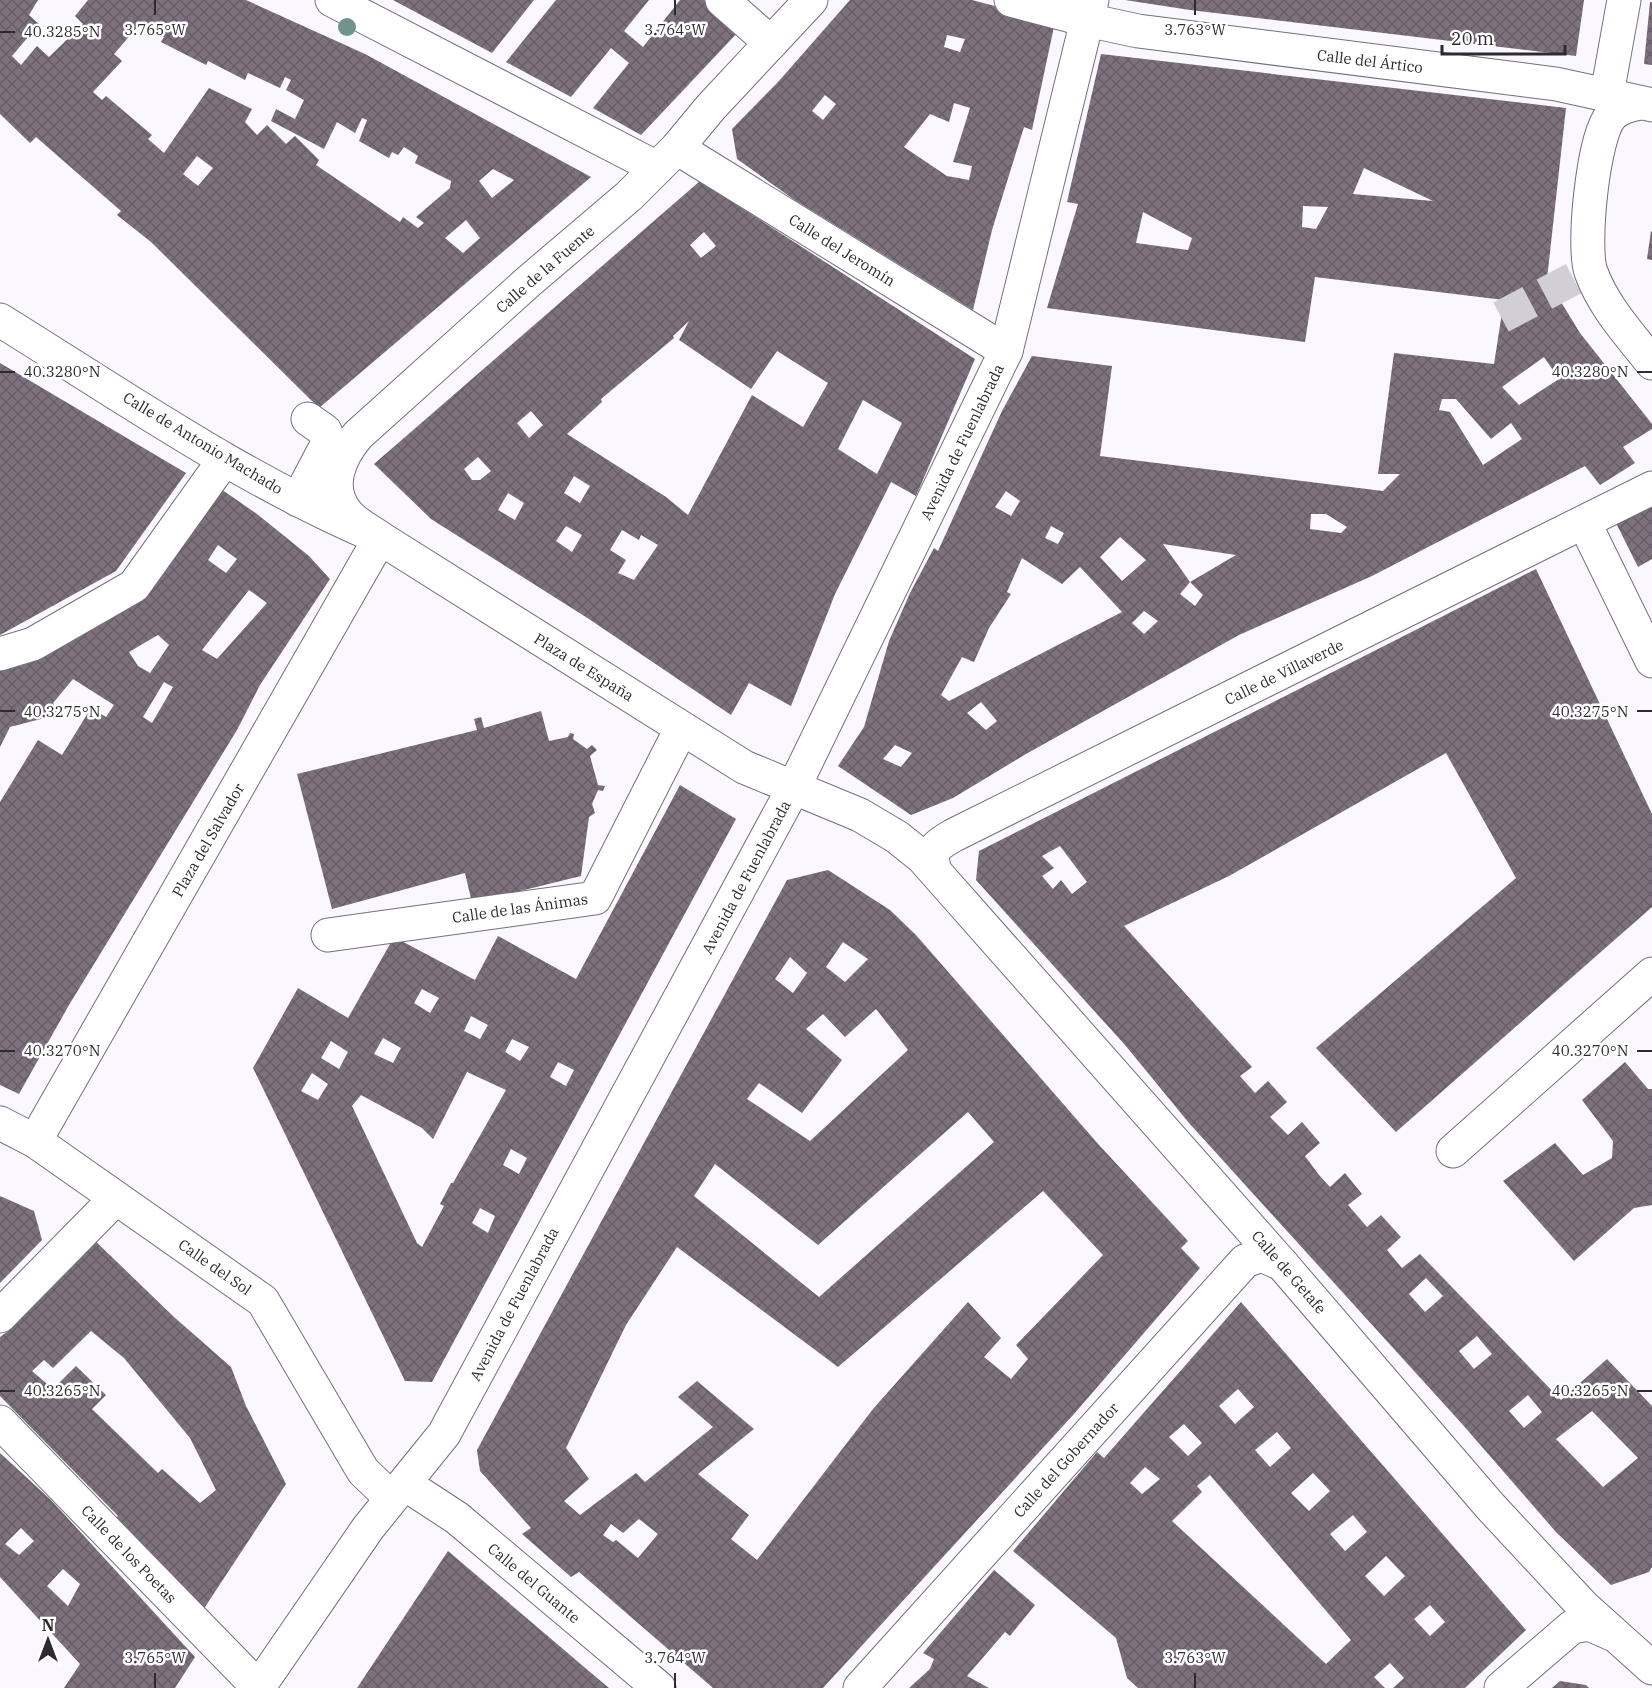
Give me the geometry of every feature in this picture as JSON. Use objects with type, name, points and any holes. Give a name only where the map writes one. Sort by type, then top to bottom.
[{"type":"main road","name":"Calle del Jeromín","points":[[332,0],[667,158],[1006,351]]},
{"type":"main road","points":[[722,0],[771,43]]},
{"type":"main road","name":"Calle de la Fuente","points":[[380,538],[352,518],[341,505],[336,485],[337,474],[339,461],[350,444],[436,363],[629,196],[667,158],[711,107],[811,0]]},
{"type":"main road","name":"Calle del Ártico","points":[[1011,0],[1090,10],[1138,31],[1556,84],[1646,104]]},
{"type":"main road","points":[[1607,94],[1624,0]]},
{"type":"main road","name":"Avenida de Fuenlabrada","points":[[259,1688],[368,1528],[444,1434],[793,789],[1006,351],[1090,10]]},
{"type":"main road","points":[[1646,104],[1620,109],[1611,115],[1602,133],[1594,175],[1587,249],[1590,270],[1600,293],[1652,363]]},
{"type":"main road","name":"Calle de Antonio Machado","points":[[0,320],[225,460],[319,512],[380,538]]},
{"type":"main road","points":[[298,500],[329,441],[325,431],[308,418]]},
{"type":"main road","points":[[0,654],[33,644],[134,586],[225,460]]},
{"type":"main road","name":"Calle de Villaverde","points":[[934,867],[932,857],[935,848],[954,835],[1585,524],[1652,488]]},
{"type":"main road","points":[[1585,524],[1652,661]]},
{"type":"main road","name":"Plaza de España","points":[[380,538],[681,729],[760,776],[793,789]]},
{"type":"main road","name":"Plaza del Salvador","points":[[35,1141],[380,538]]},
{"type":"main road","name":"Calle de las Ánimas","points":[[328,935],[595,898],[681,729]]},
{"type":"main road","name":"Calle de Getafe","points":[[793,789],[834,803],[883,828],[934,867],[1282,1264],[1490,1506],[1558,1581],[1612,1634],[1652,1668]]},
{"type":"main road","points":[[1453,1151],[1652,974]]},
{"type":"main road","name":"Calle del Sol","points":[[0,1123],[35,1141],[263,1301],[363,1471],[398,1491]]},
{"type":"main road","points":[[0,1316],[116,1198]]},
{"type":"main road","name":"Calle del Gobernador","points":[[860,1688],[1245,1261],[1261,1255],[1282,1264]]},
{"type":"main road","name":"Calle de los Poetas","points":[[0,1422],[259,1688]]},
{"type":"main road","name":"Calle del Guante","points":[[398,1491],[457,1518],[659,1688]]},
{"type":"main road","points":[[1501,1688],[1572,1627],[1589,1624],[1612,1634]]},
{"type":"building","points":[[0,0],[38,0],[29,15],[39,24],[12,56],[21,65],[37,46],[49,57],[83,24],[75,16],[88,0],[246,0],[365,54],[591,177],[319,408],[151,242],[117,215],[121,211],[36,137],[30,143],[0,114]],"holes":[[[139,25],[164,37],[161,42],[206,65],[208,61],[245,80],[248,73],[280,88],[285,77],[291,80],[286,90],[304,100],[295,119],[276,109],[271,121],[324,149],[337,122],[355,133],[362,118],[367,120],[359,141],[389,158],[392,152],[398,155],[404,147],[418,156],[415,163],[451,181],[450,188],[416,217],[424,223],[418,228],[403,217],[400,222],[316,165],[319,160],[295,136],[286,144],[267,125],[257,135],[245,122],[252,109],[209,88],[164,153],[148,139],[152,135],[106,96],[102,100],[93,92],[122,61],[114,54]],[[197,156],[213,168],[198,186],[183,174]],[[493,169],[514,180],[492,198],[479,181]],[[466,220],[480,238],[463,253],[445,238]]]},
{"type":"building","points":[[393,0],[534,0],[492,53]]},
{"type":"building","points":[[556,0],[649,0],[624,31],[643,47],[680,0],[704,0],[740,30],[641,135],[593,108],[629,63],[611,48],[571,97],[506,62]]},
{"type":"building","points":[[850,0],[972,0],[1055,22],[1032,130],[1024,127],[992,230],[973,310],[793,199],[737,159],[732,129],[778,82]],"holes":[[[947,35],[965,39],[960,52],[944,47]],[[825,95],[836,104],[823,120],[812,111]],[[954,103],[970,108],[953,162],[972,166],[969,180],[947,176],[904,147],[930,114],[949,122]]]},
{"type":"building","points":[[1125,0],[1584,0],[1576,56],[1190,10]]},
{"type":"building","points":[[1650,2],[1652,2],[1652,65],[1644,64]]},
{"type":"building","points":[[1101,54],[1566,108],[1547,279],[1580,333],[1652,424],[1652,429],[1623,447],[1635,463],[1600,485],[1585,466],[1372,576],[1239,635],[1026,754],[953,798],[911,815],[838,766],[864,727],[889,641],[910,593],[934,548],[938,551],[1002,411],[1032,356],[1112,366],[1100,456],[1383,491],[1400,474],[1378,474],[1394,353],[1494,364],[1504,300],[1315,277],[1305,342],[1047,308],[1078,204],[1067,202]],"holes":[[[1364,168],[1433,201],[1353,194]],[[1303,206],[1328,207],[1316,229],[1302,227]],[[1143,212],[1192,238],[1188,250],[1136,243]],[[1544,357],[1559,379],[1519,405],[1502,387]],[[1442,399],[1456,399],[1491,439],[1511,423],[1522,439],[1483,465],[1450,412],[1439,410]],[[1006,491],[1020,501],[1011,516],[995,507]],[[1311,514],[1326,514],[1347,527],[1341,533],[1310,529]],[[1051,526],[1064,533],[1058,544],[1045,538]],[[1120,537],[1146,560],[1122,581],[1100,557]],[[1163,544],[1236,555],[1190,582]],[[1022,558],[1062,584],[1080,567],[1122,612],[949,701],[941,695],[962,657],[974,662],[989,628],[1011,594],[1007,592]],[[1190,582],[1203,595],[1195,606],[1180,594]],[[1144,611],[1158,621],[1144,634],[1132,623]],[[981,702],[997,721],[986,730],[967,713]],[[895,745],[912,753],[901,767],[883,759]]]},
{"type":"building","points":[[700,181],[975,359],[916,496],[891,482],[835,594],[791,706],[749,683],[731,715],[589,619],[431,519],[374,464]],"holes":[[[704,232],[716,246],[701,258],[690,245]],[[689,321],[679,340],[751,389],[777,351],[828,383],[803,427],[752,395],[688,515],[666,497],[567,434],[602,402],[601,399],[674,338],[673,336]],[[863,400],[902,423],[877,474],[838,449]],[[531,411],[543,425],[529,438],[517,423]],[[478,457],[491,471],[480,480],[472,480],[464,469]],[[574,476],[590,486],[580,503],[564,493]],[[508,493],[524,503],[515,520],[498,510]],[[566,526],[582,535],[572,552],[556,541]],[[622,530],[639,540],[641,535],[658,545],[634,580],[618,573],[626,560],[610,550]]]},
{"type":"building","points":[[1652,232],[1652,260],[1647,259]]},
{"type":"building","points":[[0,363],[186,473],[116,571],[0,635]]},
{"type":"building","points":[[218,487],[257,514],[309,556],[330,579],[260,685],[237,730],[69,1005],[19,1094],[0,1085],[0,802],[38,740],[62,755],[91,708],[106,717],[114,705],[73,679],[53,703],[60,714],[10,727],[0,747],[0,666],[71,635]],"holes":[[[218,545],[237,559],[226,573],[208,560]],[[249,590],[267,603],[217,659],[202,650]],[[158,635],[169,645],[150,673],[138,666],[129,652]],[[164,682],[173,687],[152,723],[143,717]]]},
{"type":"building","points":[[1652,504],[1652,559],[1638,567],[1616,523]]},
{"type":"building","points":[[1536,569],[1652,814],[1652,907],[1396,1132],[1316,1048],[1516,878],[1446,753],[1229,876],[1124,926],[1252,1067],[1240,1076],[1255,1093],[1268,1081],[1287,1102],[1270,1117],[1288,1135],[1302,1122],[1320,1143],[1305,1156],[1319,1175],[1330,1187],[1345,1173],[1362,1194],[1348,1205],[1367,1227],[1381,1215],[1401,1237],[1387,1250],[1402,1268],[1420,1254],[1561,1400],[1607,1359],[1652,1406],[1652,1567],[1649,1572],[1611,1585],[1556,1532],[1463,1425],[1189,1123],[1125,1045],[976,880],[979,851]],"holes":[[[1060,846],[1087,882],[1072,894],[1061,880],[1053,889],[1042,876],[1054,868],[1042,856]],[[1426,1278],[1443,1296],[1425,1312],[1409,1294]],[[1477,1336],[1492,1354],[1474,1369],[1459,1351]],[[1528,1395],[1542,1412],[1524,1428],[1509,1411]],[[1592,1411],[1638,1458],[1603,1487],[1556,1439]]]},
{"type":"building","points":[[541,711],[549,741],[568,737],[570,733],[574,734],[573,739],[587,749],[592,745],[597,750],[590,756],[598,785],[605,786],[603,791],[598,790],[592,804],[595,813],[589,817],[581,876],[472,903],[465,873],[332,909],[297,774],[477,730],[474,719],[481,717],[484,728]]},
{"type":"building","points":[[680,785],[736,819],[432,1382],[405,1381],[253,1068],[298,988],[348,1018],[394,937],[475,980],[498,936],[576,979]],"holes":[[[422,989],[439,998],[430,1013],[414,1003]],[[471,1016],[488,1025],[480,1039],[464,1031]],[[383,1038],[401,1048],[393,1063],[374,1054]],[[512,1039],[529,1047],[520,1061],[505,1052]],[[331,1041],[348,1052],[339,1069],[321,1058]],[[558,1062],[574,1070],[566,1086],[550,1077]],[[467,1072],[506,1090],[451,1183],[440,1204],[444,1206],[422,1247],[417,1243],[352,1106],[361,1095],[422,1128],[433,1139]],[[312,1073],[328,1084],[318,1100],[301,1091]],[[511,1149],[527,1158],[519,1174],[503,1165]],[[480,1208],[495,1216],[488,1233],[472,1223]]]},
{"type":"building","points":[[828,870],[890,910],[916,935],[1099,1145],[1188,1241],[1181,1248],[1200,1268],[1074,1414],[823,1688],[713,1688],[579,1572],[571,1577],[522,1534],[531,1528],[480,1471],[477,1450],[787,880]],"holes":[[[843,942],[868,959],[845,982],[826,967]],[[790,957],[807,973],[793,993],[775,979]],[[876,1009],[908,1050],[810,1141],[747,1099],[759,1083],[802,1113],[842,1060],[806,1029],[823,1014],[845,1037]],[[968,1112],[994,1142],[819,1297],[694,1196],[715,1164],[818,1245]],[[1043,1191],[1103,1255],[1016,1345],[1028,1359],[1011,1379],[984,1357],[1001,1338],[968,1302],[873,1409],[757,1560],[731,1539],[749,1515],[698,1474],[754,1429],[697,1381],[678,1397],[713,1427],[645,1482],[636,1473],[580,1515],[564,1501],[589,1479],[566,1448],[626,1325],[677,1247],[838,1367]],[[639,1519],[658,1534],[638,1558],[616,1540],[613,1542],[603,1535],[611,1524],[623,1533]]]},
{"type":"building","points":[[1625,1062],[1648,1089],[1652,1089],[1652,1205],[1634,1208],[1574,1261],[1503,1181],[1555,1143],[1583,1175],[1612,1158],[1613,1141],[1582,1100]]},
{"type":"building","points":[[0,1196],[34,1211],[42,1240],[0,1283]]},
{"type":"building","points":[[88,1234],[174,1317],[231,1367],[246,1406],[286,1484],[203,1610],[113,1521],[118,1516],[0,1396],[0,1337],[8,1331],[1,1325]],"holes":[[[91,1331],[124,1358],[190,1438],[216,1490],[200,1503],[162,1469],[158,1473],[92,1409],[106,1395],[76,1366],[53,1389],[32,1371],[44,1360],[53,1368]]]},
{"type":"building","points":[[1241,1302],[1526,1630],[1465,1688],[1393,1688],[1404,1678],[1390,1663],[1374,1677],[1385,1688],[1138,1688],[1127,1678],[1116,1638],[1013,1551],[1097,1452],[1104,1458]],"holes":[[[1238,1389],[1254,1407],[1235,1424],[1219,1406]],[[1184,1424],[1202,1443],[1188,1456],[1169,1437]],[[1277,1432],[1291,1448],[1270,1467],[1255,1450]],[[1145,1467],[1160,1479],[1142,1494],[1130,1483]],[[1313,1473],[1330,1491],[1309,1511],[1291,1493]],[[1210,1475],[1351,1640],[1326,1664],[1172,1521],[1202,1492],[1197,1486]],[[1353,1515],[1367,1532],[1345,1551],[1330,1534]],[[1386,1556],[1405,1576],[1384,1596],[1365,1576]],[[1430,1605],[1445,1622],[1430,1636],[1414,1619]]]},
{"type":"building","points":[[0,1453],[51,1500],[195,1657],[175,1688],[64,1688],[80,1664],[0,1577]],"holes":[[[21,1528],[34,1541],[19,1555],[5,1544]],[[63,1569],[80,1584],[68,1606],[47,1586]]]},
{"type":"building","points":[[448,1551],[590,1672],[609,1688],[357,1688]]},
{"type":"building","points":[[994,1570],[1035,1605],[1010,1636],[1005,1632],[967,1676],[989,1688],[909,1688],[930,1669],[934,1659],[923,1653]]},
{"type":"building","points":[[1560,1681],[1586,1685],[1589,1688],[1552,1688]]},
{"type":"tunnel","points":[[1501,317],[1590,270]]}]
